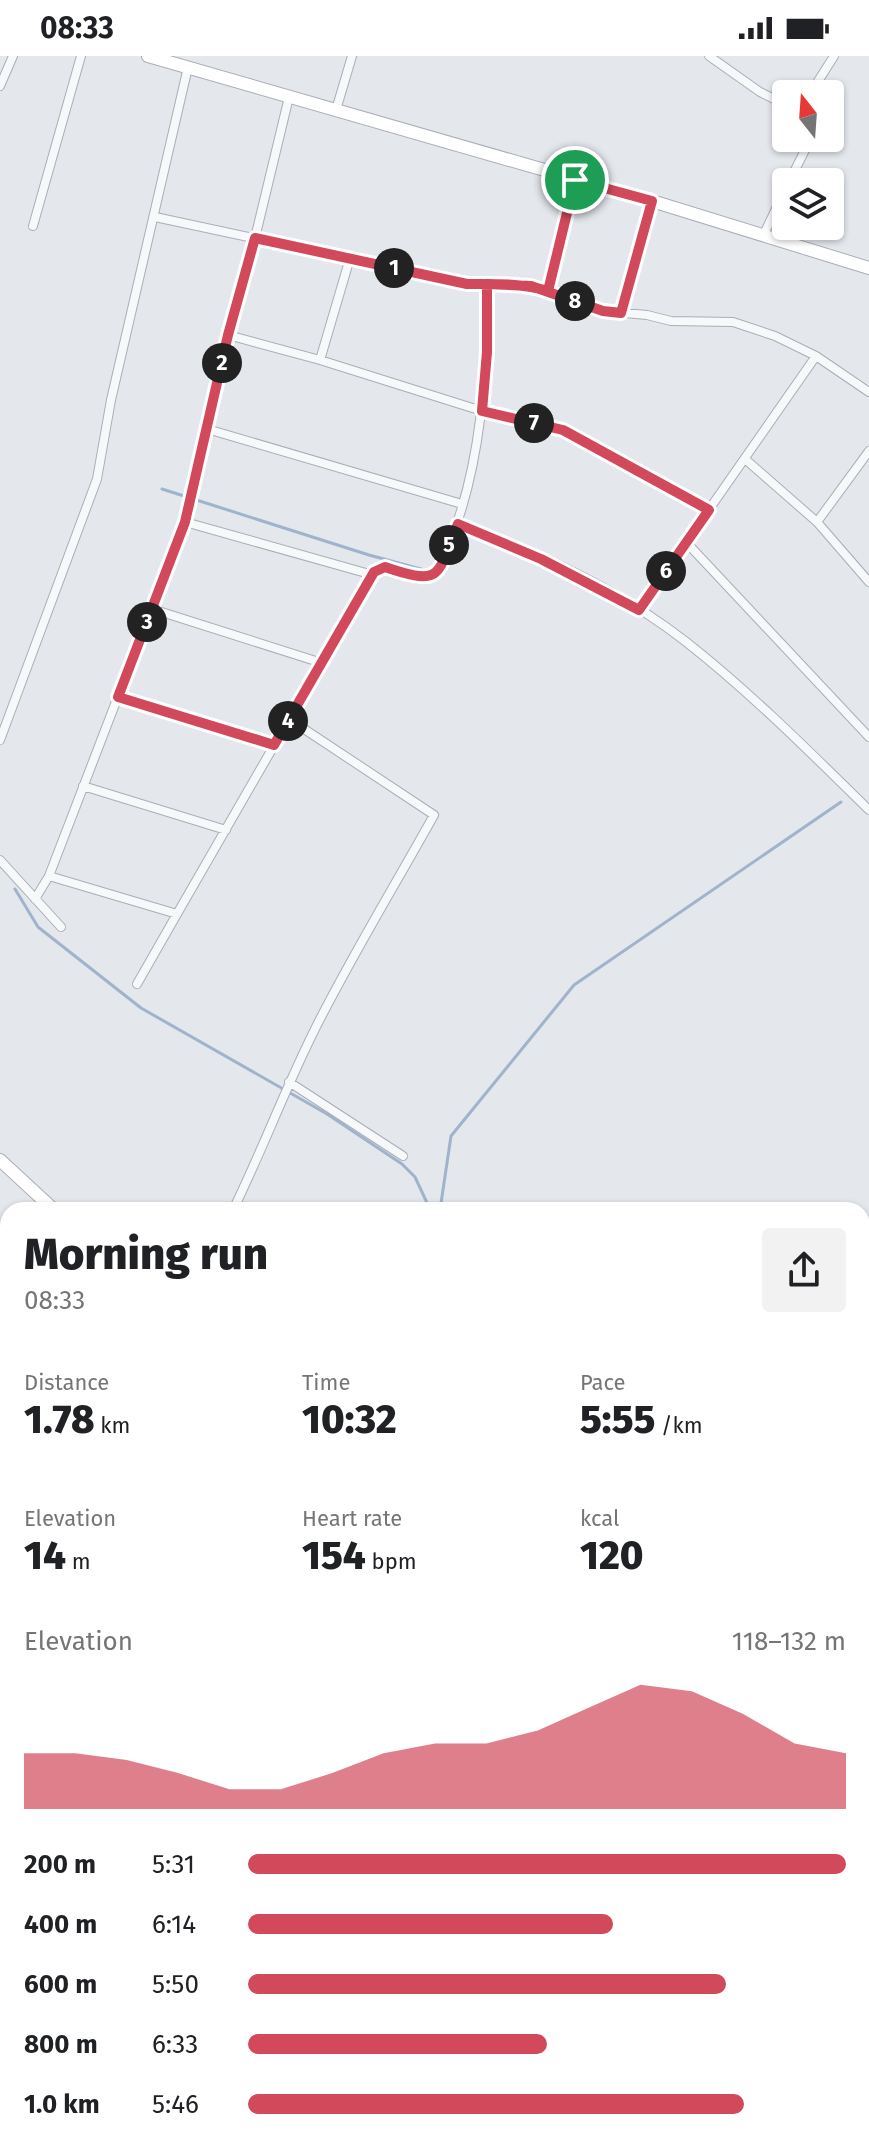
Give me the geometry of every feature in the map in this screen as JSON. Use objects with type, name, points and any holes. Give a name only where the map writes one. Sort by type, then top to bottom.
[{"type":"street","points":[[0,86],[13,56]]},
{"type":"street","points":[[33,226],[81,56]]},
{"type":"street","points":[[148,56],[652,201],[869,268]]},
{"type":"street","points":[[336,110],[352,56]]},
{"type":"street","points":[[709,56],[772,98]]},
{"type":"street","points":[[819,80],[834,56]]},
{"type":"street","points":[[0,740],[97,479],[111,400],[188,67]]},
{"type":"street","points":[[35,899],[49,876],[185,522],[228,335],[289,97]]},
{"type":"street","points":[[548,291],[575,180]]},
{"type":"street","points":[[621,313],[652,201]]},
{"type":"street","points":[[155,217],[467,284],[531,286],[603,311],[671,321],[733,322],[775,336],[816,356],[869,392]]},
{"type":"street","points":[[763,236],[772,217]]},
{"type":"street","points":[[320,360],[350,258]]},
{"type":"street","points":[[137,984],[373,575],[381,567],[419,579],[432,577],[439,569],[458,524],[482,411],[487,352],[487,284]]},
{"type":"street","points":[[228,335],[320,360],[482,411],[563,430],[709,510]]},
{"type":"street","points":[[639,610],[816,356]]},
{"type":"street","points":[[207,429],[462,504]]},
{"type":"street","points":[[817,522],[869,451]]},
{"type":"street","points":[[745,459],[817,522],[869,582]]},
{"type":"street","points":[[185,522],[373,575]]},
{"type":"street","points":[[458,524],[541,559],[639,610],[686,642],[791,734],[869,810]]},
{"type":"street","points":[[686,542],[869,737]]},
{"type":"street","points":[[152,609],[322,663]]},
{"type":"street","points":[[118,697],[274,745]]},
{"type":"street","points":[[237,1202],[318,1022],[434,815],[289,719]]},
{"type":"street","points":[[83,786],[226,830]]},
{"type":"street","points":[[0,860],[61,927]]},
{"type":"street","points":[[49,876],[177,914]]},
{"type":"street","points":[[289,1082],[403,1156]]},
{"type":"street","points":[[0,1160],[45,1202]]},
{"type":"waterway","points":[[162,489],[432,572]]},
{"type":"waterway","points":[[441,1202],[451,1136],[574,985],[841,802]]},
{"type":"waterway","points":[[15,889],[38,927],[141,1008],[327,1114],[402,1164],[415,1177],[427,1202]]},
{"type":"route","points":[[575,180],[548,291],[531,286],[487,284],[467,284],[255,238],[228,335],[185,522],[118,697],[274,745],[374,572],[385,567],[419,579],[432,577],[439,569],[458,524],[588,581],[639,610],[709,510],[563,430],[482,411],[487,352],[487,284],[531,286],[603,311],[621,313],[652,201],[575,180]]}]
